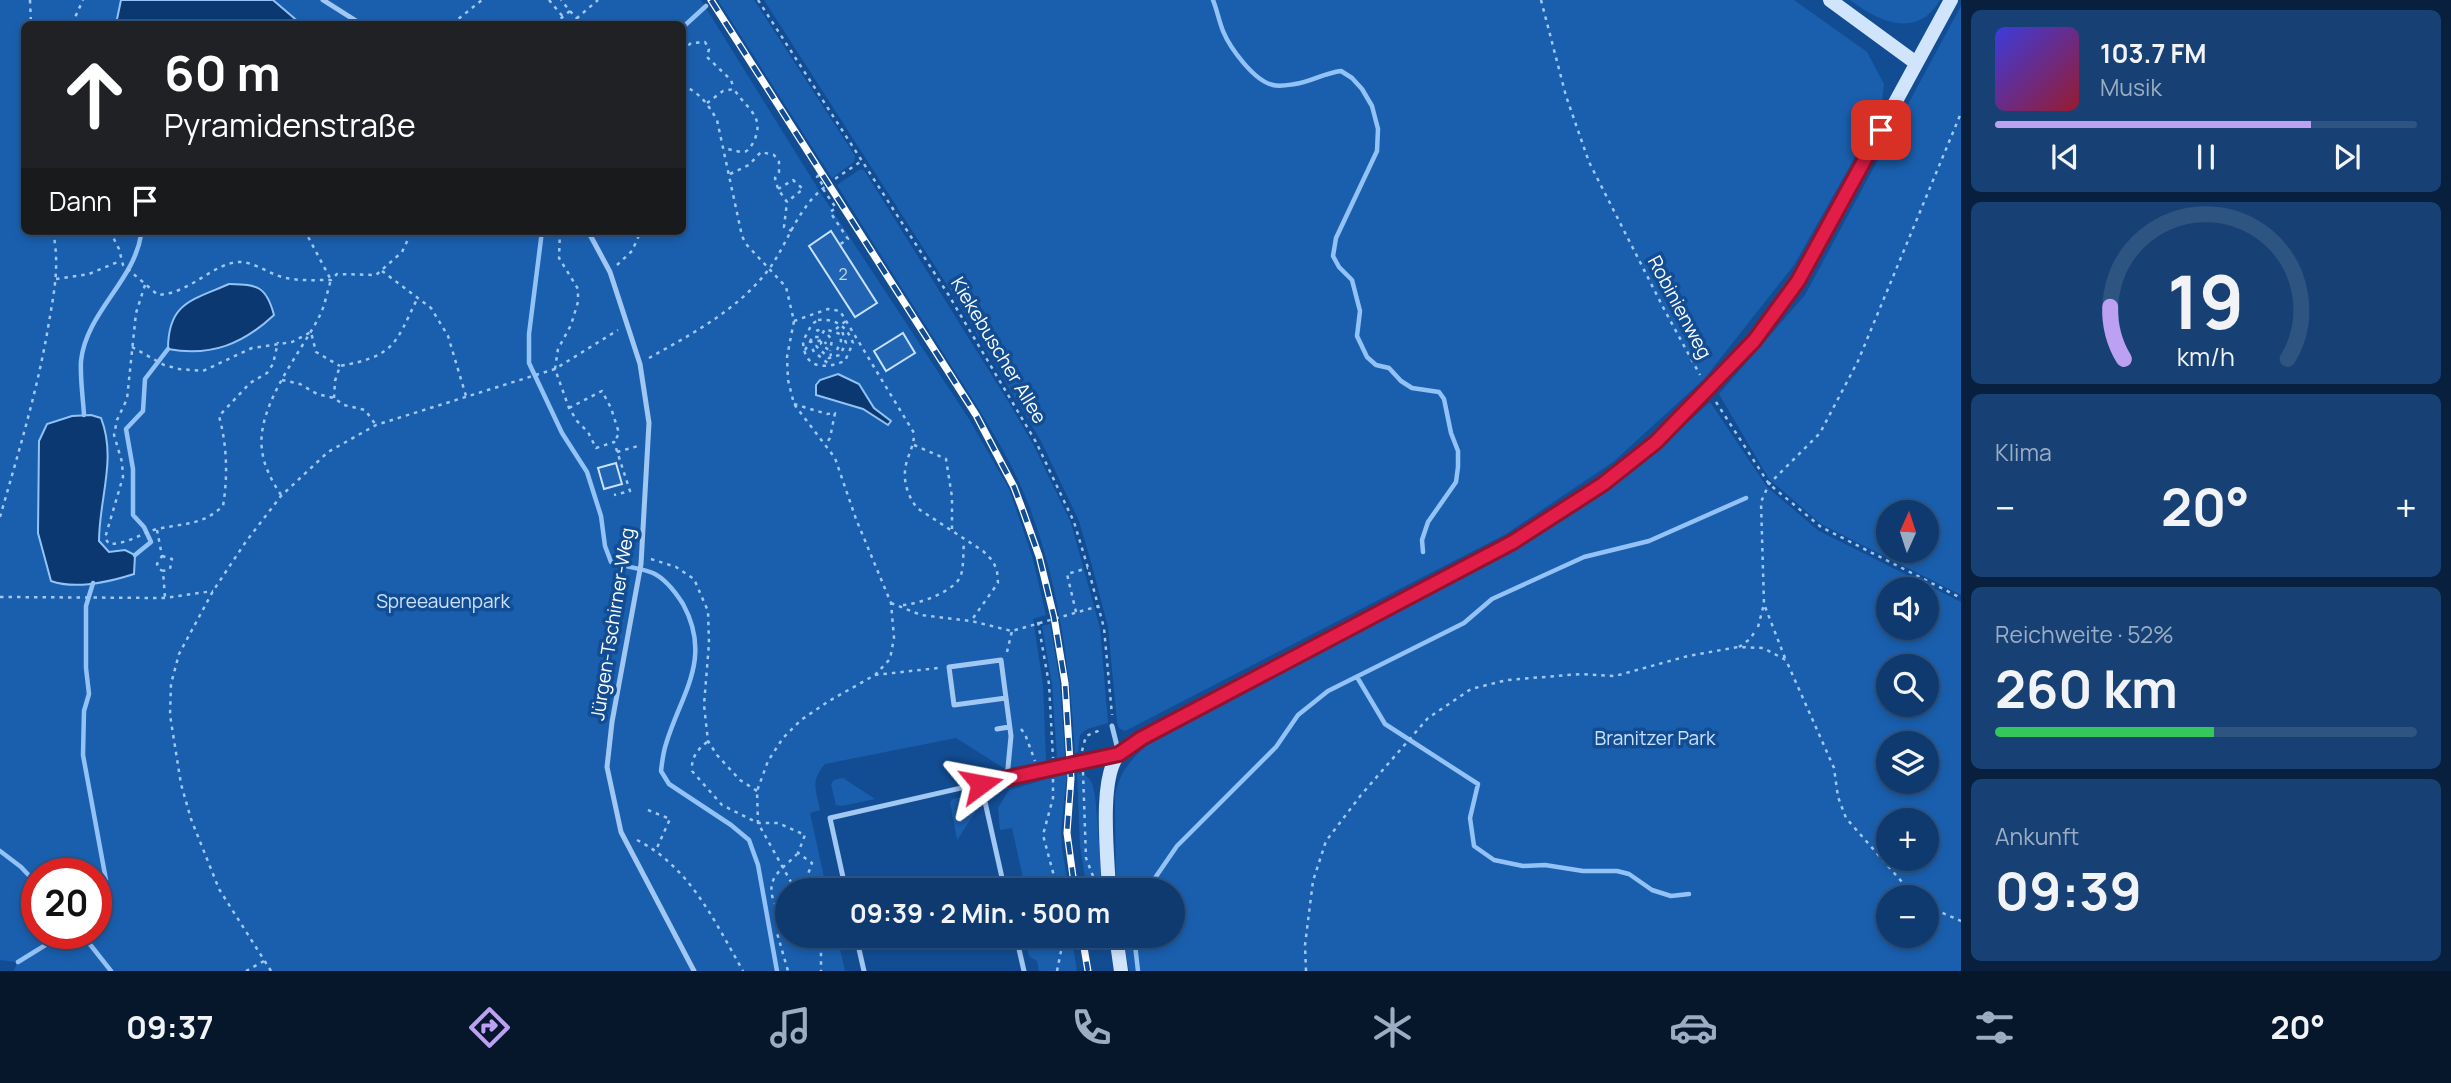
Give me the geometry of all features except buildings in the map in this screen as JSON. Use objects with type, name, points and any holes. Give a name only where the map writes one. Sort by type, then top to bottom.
[{"type":"street","points":[[1830,0],[1916,63]]},
{"type":"street","points":[[1109,878],[1106,795],[1112,767],[1119,754],[1142,738],[1513,542],[1603,484],[1656,442],[1708,390],[1754,341],[1798,281],[1951,0]]},
{"type":"street","points":[[1118,948],[1122,971]]},
{"type":"lane","points":[[323,0],[356,21]]},
{"type":"lane","name":"Jürgen-Tschirner-Weg","points":[[590,235],[610,272],[640,364],[649,423],[642,556],[608,744],[607,767],[621,832],[694,971]]},
{"type":"lane","points":[[1006,698],[954,705],[949,667],[1001,660],[1006,698],[1011,754],[1007,778]]},
{"type":"lane","points":[[843,878],[830,818],[1119,754],[1112,726]]},
{"type":"lane","points":[[997,729],[1009,727]]},
{"type":"lane","points":[[981,784],[1002,878]]},
{"type":"lane","points":[[859,948],[864,971]]},
{"type":"lane","points":[[1019,948],[1024,971]]},
{"type":"path","points":[[30,0],[32,21]]},
{"type":"path","points":[[73,21],[83,0]]},
{"type":"path","points":[[456,21],[482,0]]},
{"type":"path","points":[[549,0],[566,21]]},
{"type":"path","points":[[563,0],[577,19]]},
{"type":"path","points":[[588,0],[592,5]]},
{"type":"path","points":[[574,21],[598,0]]},
{"type":"path","name":"Kiekebuscher Allee","points":[[758,0],[948,294],[1031,432],[1074,522],[1088,568],[1106,641],[1112,726]]},
{"type":"path","name":"Robinienweg","points":[[1541,0],[1566,96],[1589,162],[1708,390],[1769,484],[1821,527],[1961,598]]},
{"type":"path","points":[[558,21],[570,11]]},
{"type":"path","points":[[686,47],[691,43],[705,42],[709,49],[707,57],[731,80],[734,89],[754,114],[758,124],[756,138],[750,149],[743,153],[724,149]]},
{"type":"path","points":[[686,87],[695,90],[717,120],[742,236],[746,244],[786,288],[794,321],[788,357],[788,380],[794,404],[835,458],[856,519],[891,603],[894,638],[890,659],[876,675],[802,720],[783,738],[768,761],[757,791],[758,823],[789,878]]},
{"type":"path","points":[[707,103],[723,91],[734,89]]},
{"type":"path","points":[[1738,647],[1749,639],[1757,628],[1764,604],[1761,502],[1769,484],[1820,433],[1858,361],[1961,113]]},
{"type":"path","points":[[730,174],[749,165],[761,152],[774,155],[779,162],[779,172],[775,178],[778,189],[787,202],[784,227],[792,231]]},
{"type":"path","points":[[640,364],[717,318],[769,269],[804,209],[824,189],[863,160]]},
{"type":"path","points":[[819,175],[817,177],[836,208],[830,212],[848,239],[839,244]]},
{"type":"path","points":[[778,189],[793,180],[803,189],[787,202]]},
{"type":"path","points":[[0,517],[40,375],[56,279],[58,257],[54,235]]},
{"type":"path","points":[[112,235],[123,265],[158,295],[172,294],[223,267],[239,262],[286,278],[331,280]]},
{"type":"path","points":[[307,235],[331,280]]},
{"type":"path","points":[[281,496],[268,474],[261,449],[267,414],[282,380],[321,314],[331,280],[337,274],[376,275],[402,252],[410,235]]},
{"type":"path","points":[[560,235],[559,258],[578,289],[578,302],[571,325],[558,349],[555,369],[569,408],[596,447],[614,442],[619,433],[611,408],[601,391],[569,408]]},
{"type":"path","points":[[610,272],[632,251],[639,235]]},
{"type":"path","points":[[56,279],[89,274],[121,261]]},
{"type":"path","points":[[382,271],[431,308],[448,336],[466,396]]},
{"type":"path","points":[[145,285],[136,313],[127,399],[117,420],[114,435],[122,462],[123,477],[105,538],[109,544],[124,543],[157,529],[199,523],[223,506],[227,475],[219,416],[250,383],[267,373],[273,364],[278,342]]},
{"type":"path","points":[[310,331],[316,352],[340,366],[383,353],[397,341],[418,299]]},
{"type":"path","points":[[794,321],[828,309],[840,311],[914,433],[914,444],[905,468],[904,480],[909,497],[917,508],[983,551],[993,561],[998,583],[971,621]]},
{"type":"path","points":[[818,320],[826,320],[842,325],[853,343],[845,360],[825,368],[811,361],[803,341],[812,324],[818,320]]},
{"type":"path","points":[[826,320],[832,340]]},
{"type":"path","points":[[831,356],[832,340],[847,320]]},
{"type":"path","points":[[271,971],[219,889],[191,818],[181,784],[170,715],[171,684],[179,654],[213,591],[281,496],[328,452],[376,425],[555,369],[626,325]]},
{"type":"path","points":[[132,347],[164,365],[203,371],[252,348],[292,342],[310,331]]},
{"type":"path","points":[[816,331],[822,334]]},
{"type":"path","points":[[837,350],[841,341],[838,331]]},
{"type":"path","points":[[805,350],[812,337],[842,331],[846,338],[845,348],[840,355],[829,358],[819,353]]},
{"type":"path","points":[[810,342],[824,340],[827,344]]},
{"type":"path","points":[[821,341],[823,348],[830,351]]},
{"type":"path","points":[[814,352],[811,350],[815,346],[830,365]]},
{"type":"path","points":[[811,361],[819,353]]},
{"type":"path","points":[[334,398],[335,381],[340,366]]},
{"type":"path","points":[[282,380],[300,384],[344,405],[365,410],[376,425]]},
{"type":"path","points":[[794,404],[827,414],[835,413],[830,438],[826,444]]},
{"type":"path","points":[[614,442],[630,491],[614,495]]},
{"type":"path","points":[[617,452],[649,443]]},
{"type":"path","points":[[914,444],[946,459],[952,497],[952,533]]},
{"type":"path","points":[[157,529],[162,556],[157,564],[159,569],[170,569],[172,559],[162,556]]},
{"type":"path","points":[[900,605],[916,604],[936,596],[956,583],[961,577],[965,540]]},
{"type":"path","points":[[642,556],[676,567],[694,579],[708,611],[709,643],[704,705],[708,741],[716,755],[740,780],[757,791]]},
{"type":"path","points":[[1076,612],[1067,574],[1088,568]]},
{"type":"path","points":[[163,570],[165,597]]},
{"type":"path","points":[[0,597],[165,597],[213,591]]},
{"type":"path","points":[[891,603],[921,615],[971,621],[1012,631],[1098,606]]},
{"type":"path","points":[[1764,604],[1834,768],[1838,797],[1846,818],[1905,885]]},
{"type":"path","points":[[1001,660],[1012,631]]},
{"type":"path","points":[[1306,971],[1305,945],[1313,881],[1326,841],[1361,795],[1428,718],[1471,689],[1507,681],[1581,674],[1615,676],[1688,656],[1738,647],[1763,648],[1786,660]]},
{"type":"path","points":[[876,675],[949,667]]},
{"type":"path","points":[[1017,724],[1025,734],[1038,770]]},
{"type":"path","points":[[1094,878],[1086,858],[1082,745],[1086,736],[1112,726]]},
{"type":"path","points":[[708,741],[693,759],[692,771],[722,805],[758,823],[778,823],[804,835],[798,853],[774,876],[772,892],[775,906]]},
{"type":"path","points":[[648,810],[670,819],[656,850]]},
{"type":"path","points":[[621,832],[656,850],[682,873],[713,918],[743,971]]},
{"type":"path","points":[[798,853],[812,863],[807,878]]},
{"type":"path","points":[[1939,911],[1961,921]]},
{"type":"path","points":[[781,948],[788,971]]},
{"type":"path","points":[[820,948],[821,971]]},
{"type":"path","points":[[1057,971],[1062,948]]},
{"type":"path","points":[[246,971],[264,961]]},
{"type":"green space","name":"Spreeauenpark","points":[[0,0],[701,0],[820,192],[969,419],[1009,489],[1032,556],[1046,615],[1033,619],[1043,685],[1046,761],[1005,769],[956,738],[825,764],[816,781],[820,810],[810,813],[824,878],[775,878],[775,948],[840,948],[845,971],[14,971],[17,962],[0,960]]},
{"type":"green space","points":[[718,0],[754,0],[855,156],[854,162],[832,178]]},
{"type":"green space","points":[[764,0],[1794,0],[1867,52],[1884,84],[1881,111],[1794,265],[1704,379],[1613,462],[1506,534],[1125,731],[1119,728],[1117,722],[1108,627],[1091,562],[1079,521],[1041,441],[951,291]]},
{"type":"green space","points":[[1850,0],[1940,0],[1931,12],[1920,20],[1897,23],[1885,20]]},
{"type":"green space","points":[[1961,6],[1961,595],[1939,584],[1939,577],[1926,577],[1900,564],[1939,564],[1939,500],[1876,500],[1876,552],[1821,524],[1769,479],[1719,394],[1805,295]]},
{"type":"green space","points":[[859,170],[864,170],[1009,403],[1033,444],[1071,523],[1100,628],[1108,723],[1087,729],[1080,735],[1078,752],[1075,753],[1070,685],[1060,616],[1033,516],[1012,467],[993,433],[837,185]]},
{"type":"green space","name":"Branitzer Park","points":[[1710,402],[1767,487],[1819,531],[1876,560],[1876,564],[1885,564],[1911,577],[1876,577],[1876,640],[1939,640],[1939,591],[1961,602],[1961,971],[1129,971],[1125,948],[1185,948],[1185,878],[1116,878],[1115,796],[1122,774],[1146,746],[1564,520],[1657,449]]},
{"type":"green space","points":[[1050,624],[1060,684],[1065,756],[1057,758],[1052,684],[1042,626]]},
{"type":"green space","points":[[1067,773],[1061,830],[1067,878],[1023,878],[1012,828],[1000,830],[998,808],[1009,790]]},
{"type":"green space","points":[[1077,773],[1090,780],[1093,786],[1102,878],[1085,878],[1080,845]]},
{"type":"green space","points":[[843,778],[875,799],[836,805],[831,784],[834,780]]},
{"type":"green space","points":[[970,795],[977,800],[979,807],[957,840],[950,802]]},
{"type":"green space","points":[[1027,948],[1073,948],[1077,971],[1039,971],[1037,961],[1029,956]]},
{"type":"shaded area","points":[[121,0],[273,0],[298,21],[117,21]]},
{"type":"shaded area","points":[[229,284],[253,286],[264,292],[274,315],[250,334],[226,346],[198,351],[168,349],[172,321],[178,312],[194,299]]},
{"type":"shaded area","points":[[838,374],[859,384],[874,408],[891,421],[888,425],[863,409],[816,395],[816,385],[820,380]]},
{"type":"shaded area","points":[[91,415],[101,418],[106,433],[107,464],[99,541],[109,552],[125,550],[135,555],[134,574],[92,584],[61,584],[51,581],[38,533],[39,441],[47,424],[72,416]]},
{"type":"waterway","points":[[1213,0],[1226,38],[1237,55],[1258,77],[1273,85],[1284,86],[1341,71],[1362,89],[1372,106],[1378,129],[1377,151],[1336,238],[1333,256],[1339,267],[1352,280],[1360,311],[1357,336],[1367,357],[1376,365],[1389,368],[1412,388],[1439,392],[1444,399],[1458,451],[1456,482],[1428,522],[1422,540],[1423,552]]},
{"type":"waterway","points":[[686,24],[706,6]]},
{"type":"waterway","points":[[84,415],[81,361],[85,344],[100,312],[137,252],[141,235]]},
{"type":"waterway","points":[[541,235],[529,334],[529,363],[562,433],[587,472],[601,516],[605,546],[611,562],[653,573],[670,587],[683,604],[695,642],[695,659],[686,692],[666,744],[661,771],[669,784],[749,840],[758,865],[777,971]]},
{"type":"waterway","points":[[135,555],[151,542],[144,527],[133,515],[133,469],[126,429],[143,411],[145,379],[168,349]]},
{"type":"waterway","points":[[1155,878],[1177,846],[1276,747],[1298,715],[1328,691],[1464,623],[1492,599],[1584,557],[1649,541],[1746,498]]},
{"type":"waterway","points":[[93,583],[86,606],[86,668],[89,694],[84,711],[83,755],[102,858]]},
{"type":"waterway","points":[[1357,677],[1385,724],[1478,784],[1470,818],[1474,846],[1494,860],[1523,866],[1545,865],[1583,871],[1617,871],[1629,874],[1652,890],[1671,896],[1689,894]]},
{"type":"waterway","points":[[0,851],[21,867]]},
{"type":"waterway","points":[[1135,948],[1138,971]]},
{"type":"waterway","points":[[18,962],[39,949]]},
{"type":"waterway","points":[[94,949],[111,971]]},
{"type":"railway","points":[[711,0],[976,415],[1014,487],[1039,556],[1054,617],[1065,683],[1071,778],[1067,833],[1073,878]]},
{"type":"railway","points":[[1084,948],[1088,971]]},
{"type":"route","points":[[981,784],[1119,754],[1142,738],[1513,542],[1603,484],[1656,442],[1754,341],[1798,281],[1881,130]]}]
